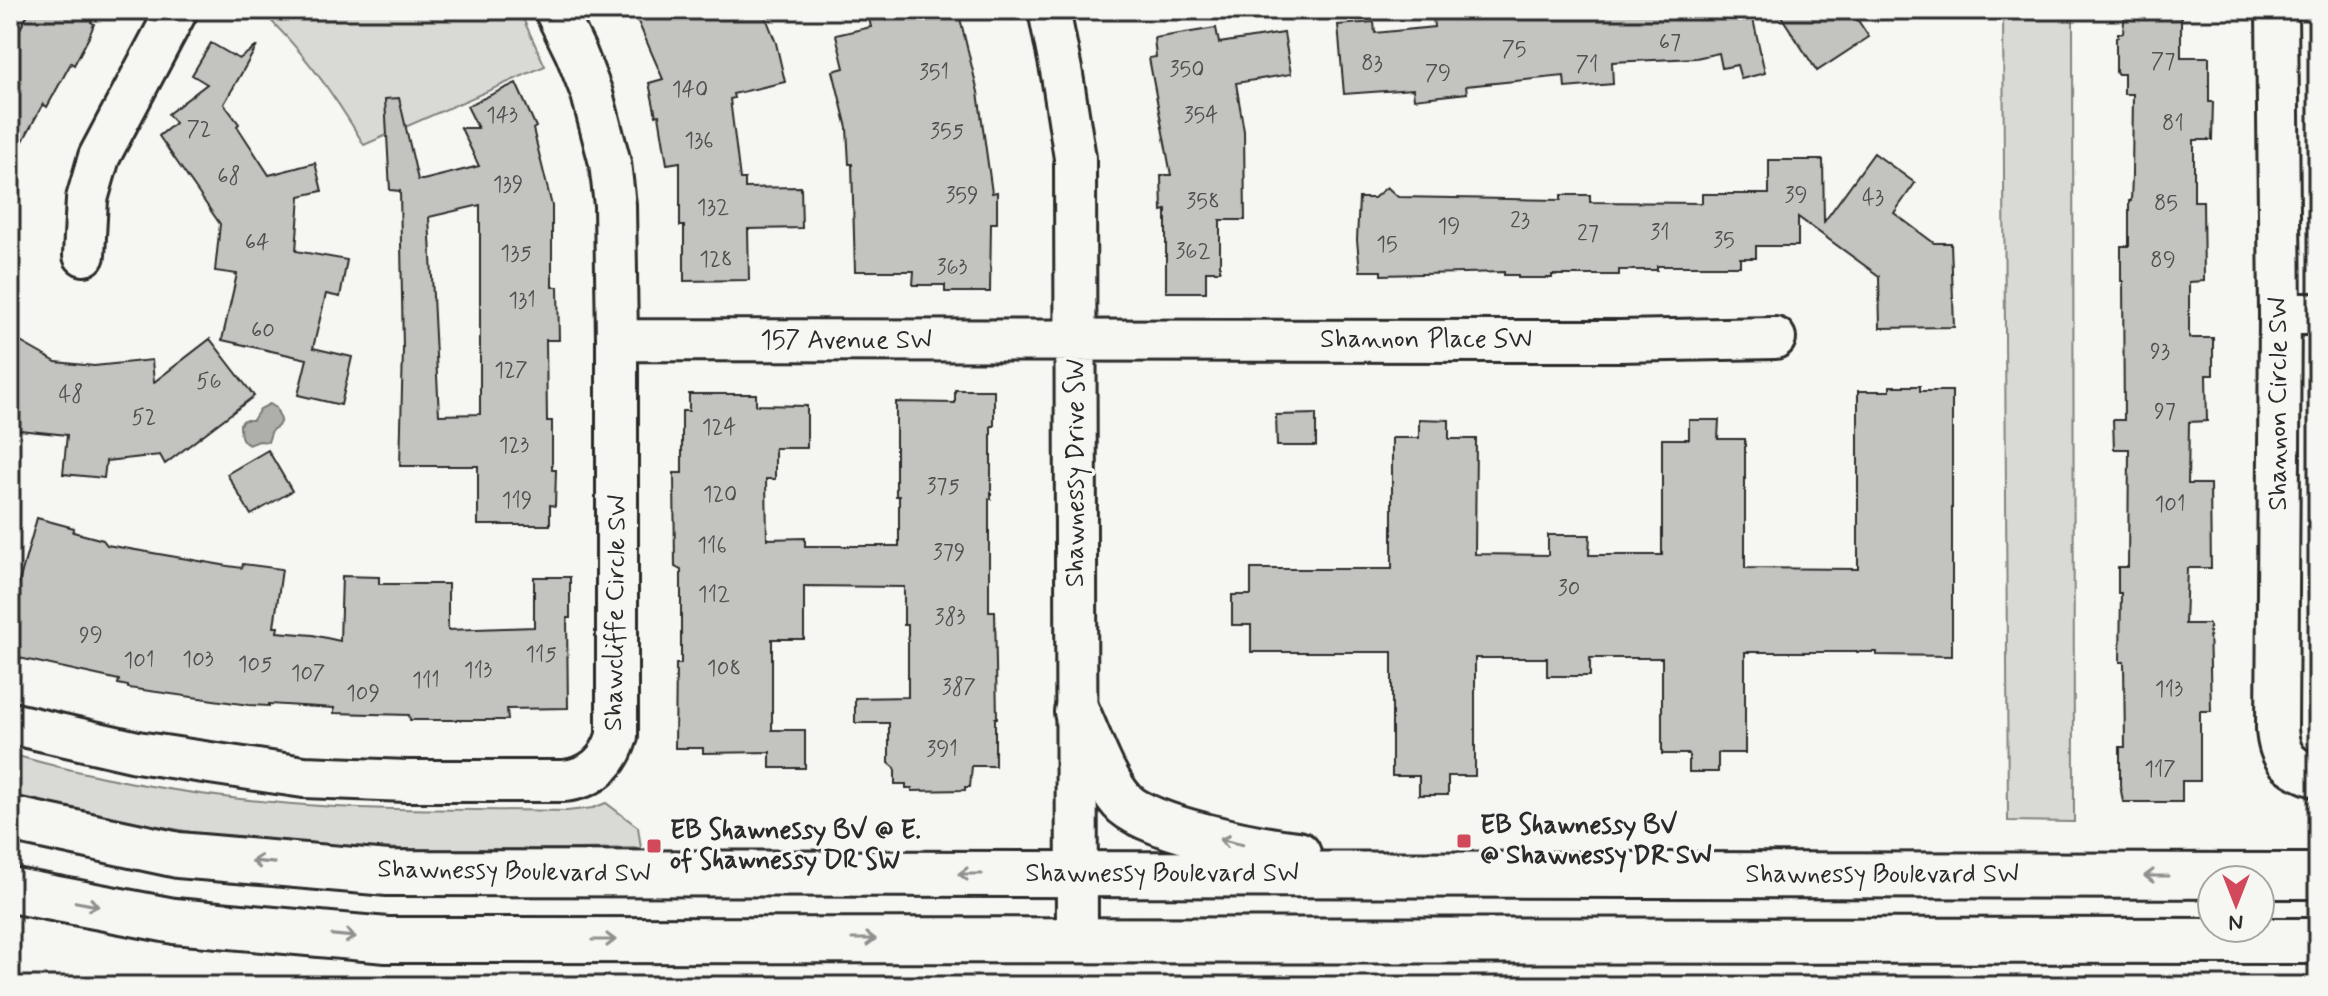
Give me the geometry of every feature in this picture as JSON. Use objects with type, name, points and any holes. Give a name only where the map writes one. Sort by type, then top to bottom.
[{"type":"main road","points":[[1077,712],[1112,787],[1129,808],[1143,814],[1186,831],[1274,851],[1475,875]]},
{"type":"main road","name":"Shawnessy Boulevard SW","points":[[10,819],[178,855],[388,873],[2318,876]]},
{"type":"main road","points":[[10,890],[174,921],[387,940],[2318,941]]},
{"type":"street","points":[[84,255],[87,199],[99,157],[177,10]]},
{"type":"street","name":"Shawcliffe Circle SW","points":[[10,723],[137,752],[304,777],[407,781],[564,781],[582,778],[608,758],[617,736],[615,205],[610,163],[592,94],[555,10]]},
{"type":"street","name":"Shawnessy Drive SW","points":[[1050,10],[1075,158],[1077,939]]},
{"type":"street","name":"Shannon Circle SW","points":[[2277,10],[2299,314],[2277,729],[2278,747],[2287,762],[2318,777]]},
{"type":"street","name":"Shannon Place SW","points":[[1075,341],[1775,338]]},
{"type":"street","name":"157 Avenue SW","points":[[617,340],[1075,341]]},
{"type":"shaded area","points":[[260,10],[519,10],[545,66],[364,145],[317,73]]},
{"type":"shaded area","points":[[2003,10],[2073,10],[2074,822],[2008,821]]},
{"type":"shaded area","points":[[270,404],[276,408],[281,420],[278,426],[272,430],[268,442],[249,445],[242,439],[240,424],[244,420],[253,420],[260,409]]},
{"type":"shaded area","points":[[10,754],[130,782],[212,796],[294,804],[393,809],[567,811],[606,803],[638,827],[641,848],[376,848],[217,836],[10,796]]},
{"type":"building","points":[[30,10],[98,10],[91,22],[94,24],[89,37],[74,65],[71,63],[47,107],[43,104],[10,165],[10,48]]},
{"type":"building","points":[[633,10],[763,10],[776,43],[785,82],[733,94],[734,98],[730,99],[740,179],[745,179],[745,188],[801,187],[802,228],[748,229],[749,280],[684,281],[680,162],[667,164],[659,115],[656,116],[649,83],[663,79]]},
{"type":"building","points":[[867,10],[958,10],[978,92],[992,193],[997,192],[997,223],[991,223],[990,292],[945,292],[945,285],[913,285],[914,271],[855,271],[852,164],[849,164],[847,128],[833,71],[844,68],[836,35],[871,27]]},
{"type":"building","points":[[1478,10],[1751,10],[1765,73],[1741,79],[1737,65],[1722,68],[1719,53],[1696,58],[1612,62],[1613,84],[1565,88],[1564,76],[1466,86],[1467,93],[1414,99],[1413,89],[1344,94],[1338,25],[1374,22],[1375,33],[1434,27],[1433,17]]},
{"type":"building","points":[[1777,10],[1851,10],[1869,37],[1817,71]]},
{"type":"building","points":[[2125,10],[2181,10],[2181,57],[2209,57],[2209,102],[2213,102],[2212,140],[2194,140],[2194,201],[2203,201],[2204,281],[2189,282],[2189,338],[2213,338],[2213,375],[2206,375],[2207,421],[2189,422],[2188,484],[2210,484],[2211,568],[2187,568],[2185,624],[2209,624],[2211,711],[2200,711],[2200,781],[2182,781],[2182,802],[2123,802],[2120,785],[2120,747],[2125,747],[2118,567],[2128,567],[2129,449],[2114,449],[2113,420],[2124,420],[2121,246],[2129,246],[2132,175],[2133,94],[2124,94],[2124,74],[2116,72],[2116,37],[2118,33],[2123,33]]},
{"type":"building","points":[[1216,28],[1219,43],[1284,33],[1291,74],[1236,83],[1244,131],[1245,220],[1220,220],[1220,271],[1206,271],[1206,292],[1166,292],[1166,210],[1162,211],[1161,175],[1171,175],[1149,58],[1156,57],[1154,38]]},
{"type":"building","points":[[211,43],[239,59],[257,46],[224,104],[269,175],[315,163],[322,191],[300,196],[296,251],[347,260],[340,297],[326,294],[313,348],[352,357],[341,405],[298,395],[307,359],[222,340],[237,274],[215,271],[220,224],[159,136],[175,123],[168,114],[207,84],[192,75]]},
{"type":"building","points":[[516,83],[536,127],[533,129],[552,206],[552,287],[558,287],[559,340],[546,340],[547,421],[552,421],[552,470],[556,470],[555,506],[550,505],[550,525],[478,525],[478,466],[400,466],[403,349],[400,191],[390,190],[385,99],[399,98],[418,180],[479,166],[461,128],[478,128],[467,106]],"holes":[[[480,205],[480,414],[439,415],[429,217]]]},
{"type":"building","points":[[1874,153],[1915,183],[1894,213],[1934,243],[1951,243],[1954,327],[1880,328],[1879,276],[1798,217],[1798,246],[1756,246],[1756,258],[1740,258],[1740,266],[1657,266],[1657,270],[1619,270],[1619,275],[1552,275],[1552,278],[1518,278],[1518,275],[1504,275],[1504,272],[1381,275],[1381,271],[1360,271],[1357,240],[1359,198],[1374,198],[1387,187],[1398,197],[1561,200],[1561,195],[1590,195],[1590,202],[1702,203],[1702,194],[1769,194],[1769,160],[1823,160],[1824,222]]},
{"type":"building","points":[[10,336],[56,362],[94,366],[152,360],[154,382],[210,339],[254,396],[165,464],[160,455],[106,461],[104,478],[63,474],[67,435],[10,429]]},
{"type":"building","points":[[1890,386],[1920,386],[1920,391],[1952,391],[1952,656],[1877,655],[1877,652],[1745,652],[1745,753],[1718,753],[1718,772],[1689,772],[1689,754],[1662,754],[1662,658],[1590,658],[1590,676],[1547,676],[1547,658],[1475,658],[1475,776],[1448,776],[1448,795],[1419,795],[1419,776],[1392,776],[1392,652],[1251,652],[1251,625],[1232,625],[1232,595],[1251,595],[1251,569],[1392,569],[1392,438],[1419,438],[1419,419],[1449,420],[1449,439],[1476,439],[1475,554],[1548,555],[1548,535],[1590,535],[1589,555],[1662,555],[1662,439],[1689,439],[1689,420],[1719,420],[1718,439],[1745,439],[1745,568],[1858,569],[1858,391],[1890,391]]},
{"type":"building","points":[[955,390],[994,390],[989,499],[989,611],[995,611],[995,766],[972,766],[970,787],[965,787],[965,790],[912,791],[912,788],[906,788],[906,784],[895,784],[895,768],[889,763],[889,723],[855,723],[855,698],[908,697],[908,625],[904,625],[904,587],[804,586],[804,639],[772,639],[772,730],[805,730],[805,768],[770,768],[770,752],[703,753],[703,748],[675,748],[676,664],[681,664],[681,570],[675,567],[674,473],[682,473],[682,411],[689,411],[689,394],[756,394],[756,405],[807,406],[807,448],[775,448],[775,479],[766,479],[767,539],[805,538],[805,546],[899,546],[896,402],[955,403]]},
{"type":"building","points":[[1316,414],[1316,446],[1277,446],[1276,415]]},
{"type":"building","points":[[268,450],[292,491],[251,515],[227,474]]},
{"type":"building","points":[[37,518],[74,528],[73,532],[103,540],[107,545],[242,568],[243,564],[282,569],[274,627],[278,627],[277,632],[340,641],[342,576],[379,577],[379,584],[448,584],[448,630],[534,627],[534,577],[570,577],[568,708],[507,709],[508,720],[410,720],[409,715],[334,713],[334,708],[249,705],[128,688],[118,684],[119,680],[10,656],[10,614]]},
{"type":"place","name":"EB Shawnessy BV @ Shawnessy DR SW","points":[[1464,841]]},
{"type":"place","name":"EB Shawnessy BV @ E. of Shawnessy DR SW","points":[[654,846]]}]
